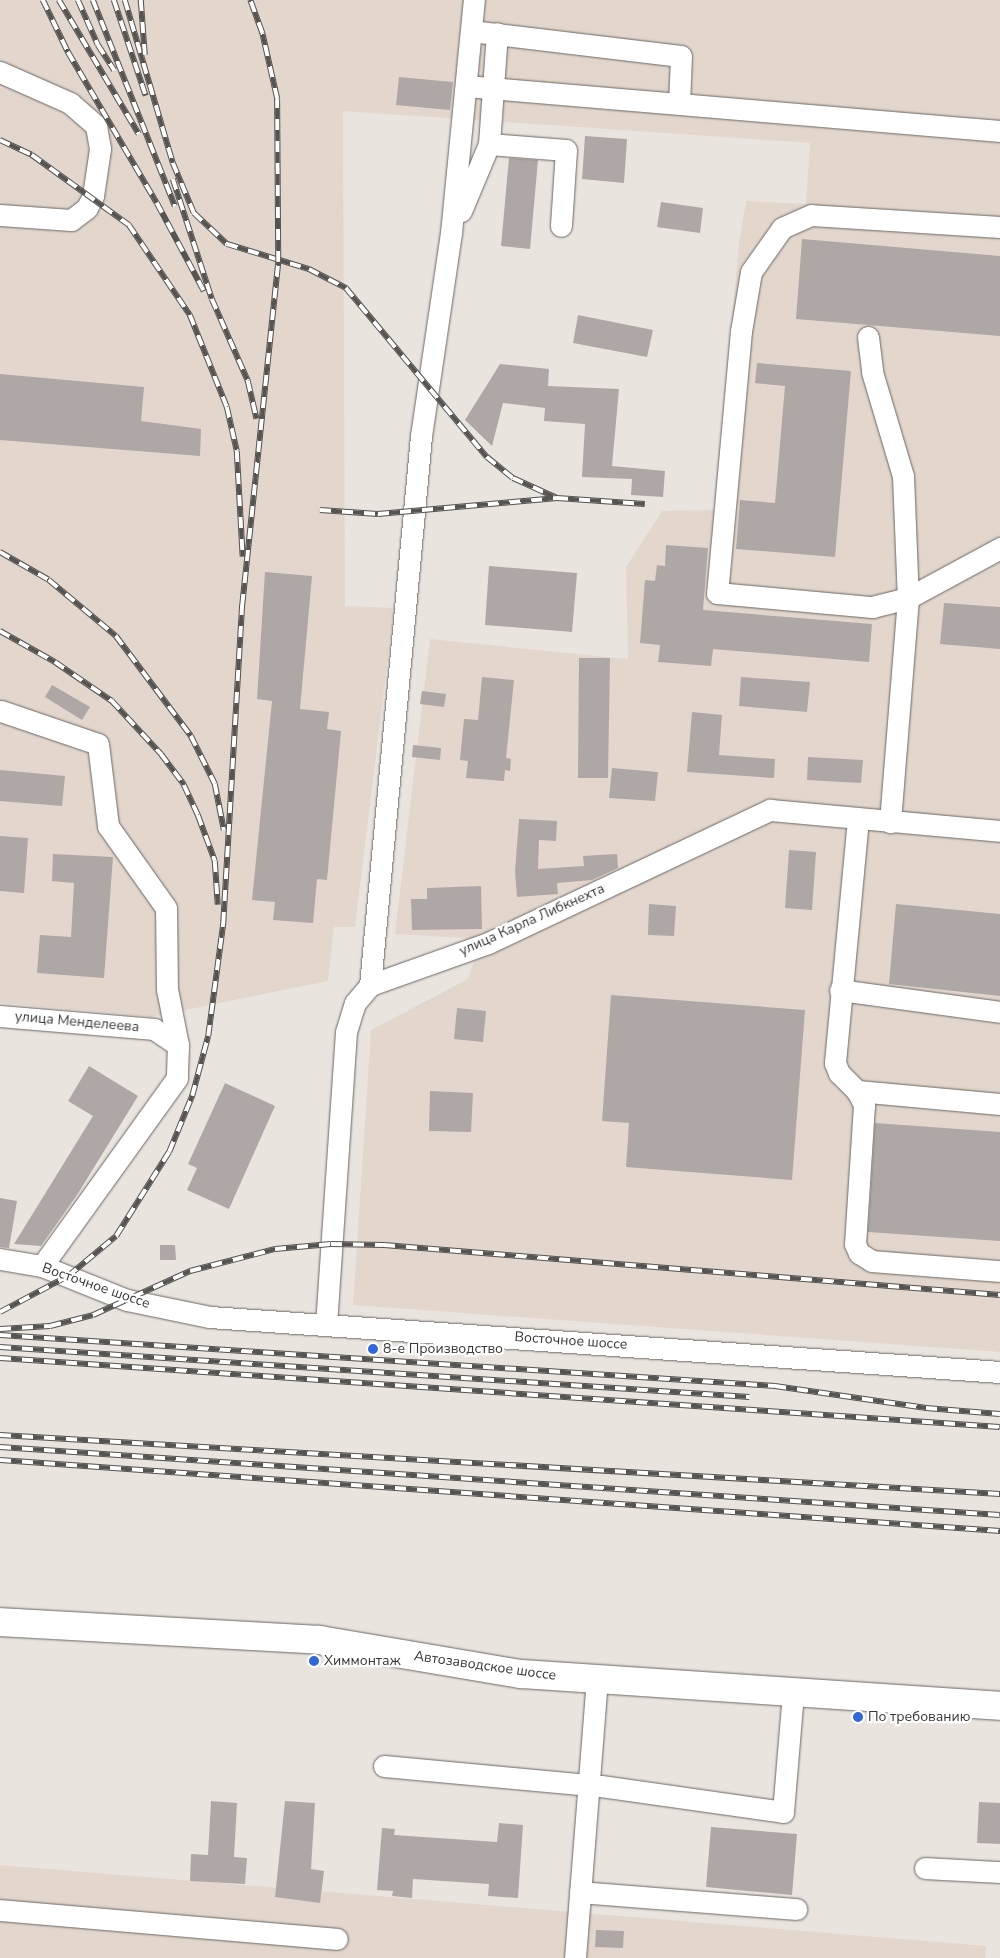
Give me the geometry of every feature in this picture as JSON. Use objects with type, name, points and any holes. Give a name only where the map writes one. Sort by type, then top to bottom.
[{"type":"main road","name":"Автозаводское шоссе","points":[[0,1622],[319,1640],[503,1672],[1000,1706]]},
{"type":"street","points":[[326,1325],[346,1038],[355,1003],[370,985],[421,436],[452,233],[474,0]]},
{"type":"street","points":[[471,31],[681,56],[680,104]]},
{"type":"street","points":[[452,233],[489,144],[497,33]]},
{"type":"street","points":[[0,72],[70,103],[96,126],[100,149],[93,196],[87,208],[71,220],[0,215]]},
{"type":"street","points":[[466,86],[1000,131]]},
{"type":"street","points":[[489,144],[566,150],[561,226]]},
{"type":"street","points":[[1000,227],[811,215],[782,228],[751,272],[741,331],[717,593],[872,607],[908,598],[1000,548]]},
{"type":"street","points":[[868,337],[872,372],[903,476],[908,598],[890,822]]},
{"type":"street","points":[[1,711],[98,744],[108,826],[166,908],[168,989],[178,1045],[177,1078],[42,1266]]},
{"type":"street","name":"улица Карла Либкнехта","points":[[370,985],[488,943],[770,810],[1000,831]]},
{"type":"street","points":[[858,819],[840,990],[835,1063],[839,1074],[857,1091],[864,1106],[855,1244],[860,1254],[872,1261],[1000,1271]]},
{"type":"street","points":[[840,990],[1000,1012]]},
{"type":"street","name":"улица Менделеева","points":[[0,1016],[154,1029],[178,1045]]},
{"type":"street","points":[[857,1091],[1000,1104]]},
{"type":"street","name":"Восточное шоссе","points":[[0,1259],[42,1266],[127,1300],[174,1312],[326,1325],[1000,1372]]},
{"type":"street","points":[[575,1958],[596,1679]]},
{"type":"street","points":[[384,1766],[588,1785],[784,1812],[793,1692]]},
{"type":"street","points":[[925,1868],[1000,1872]]},
{"type":"street","points":[[580,1892],[796,1909]]},
{"type":"street","points":[[0,1910],[337,1938]]},
{"type":"shaded area","points":[[0,0],[1000,0],[1000,1352],[353,1305],[371,1030],[468,979],[481,939],[395,934],[430,639],[628,659],[626,567],[662,511],[714,510],[739,244],[746,201],[806,204],[810,143],[343,111],[345,606],[394,608],[355,927],[334,927],[328,981],[151,1017],[0,1003]]},
{"type":"shaded area","points":[[0,1865],[986,1946],[985,1958],[0,1958]]},
{"type":"building","points":[[399,77],[453,82],[450,110],[396,105]]},
{"type":"building","points":[[585,136],[627,139],[624,183],[582,179]]},
{"type":"building","points":[[509,158],[538,160],[530,249],[501,246]]},
{"type":"building","points":[[661,202],[703,208],[700,233],[657,227]]},
{"type":"building","points":[[802,239],[1000,256],[1000,336],[796,319]]},
{"type":"building","points":[[578,315],[653,330],[647,357],[573,343]]},
{"type":"building","points":[[757,363],[851,371],[835,557],[736,549],[740,500],[775,503],[785,386],[755,383]]},
{"type":"building","points":[[500,364],[549,369],[548,386],[619,389],[612,466],[665,471],[663,497],[631,495],[632,479],[582,477],[585,424],[544,421],[545,408],[503,403],[492,446],[465,420]]},
{"type":"building","points":[[0,374],[144,387],[141,421],[201,429],[200,456],[0,440]]},
{"type":"building","points":[[666,545],[708,548],[703,610],[872,624],[869,662],[713,649],[711,666],[658,662],[660,645],[640,643],[645,580],[655,581],[657,565],[665,566]]},
{"type":"building","points":[[489,566],[577,573],[572,632],[485,625]]},
{"type":"building","points":[[265,572],[312,576],[300,709],[329,712],[327,729],[341,731],[327,880],[317,879],[313,923],[273,920],[275,902],[252,900],[272,701],[257,699]]},
{"type":"building","points":[[944,603],[1000,607],[1000,649],[940,644]]},
{"type":"building","points":[[579,658],[610,658],[608,778],[578,778]]},
{"type":"building","points":[[482,677],[514,680],[506,758],[511,759],[510,771],[505,770],[504,781],[466,778],[468,761],[460,760],[464,719],[478,720]]},
{"type":"building","points":[[741,677],[810,682],[807,712],[739,706]]},
{"type":"building","points":[[52,685],[90,707],[82,720],[45,697]]},
{"type":"building","points":[[422,691],[446,694],[444,707],[420,704]]},
{"type":"building","points":[[692,712],[722,715],[719,755],[775,759],[774,778],[687,772]]},
{"type":"building","points":[[413,745],[441,748],[440,760],[412,757]]},
{"type":"building","points":[[808,757],[863,760],[861,783],[807,780]]},
{"type":"building","points":[[612,768],[658,772],[655,801],[609,798]]},
{"type":"building","points":[[0,770],[65,776],[62,806],[0,801]]},
{"type":"building","points":[[519,819],[557,821],[556,841],[539,840],[538,869],[584,866],[583,856],[617,854],[618,868],[592,880],[557,883],[558,894],[517,897],[515,871]]},
{"type":"building","points":[[0,836],[28,838],[24,893],[0,891]]},
{"type":"building","points":[[789,850],[816,852],[812,910],[785,908]]},
{"type":"building","points":[[53,854],[113,857],[104,978],[37,973],[40,935],[71,937],[74,883],[52,881]]},
{"type":"building","points":[[481,886],[482,929],[412,930],[411,899],[427,899],[427,888]]},
{"type":"building","points":[[649,904],[676,906],[674,936],[648,935]]},
{"type":"building","points":[[896,904],[1000,914],[1000,996],[889,984]]},
{"type":"building","points":[[611,995],[805,1010],[792,1180],[626,1167],[629,1123],[602,1121]]},
{"type":"building","points":[[457,1008],[486,1011],[483,1042],[454,1039]]},
{"type":"building","points":[[89,1066],[138,1096],[77,1195],[41,1246],[14,1244],[93,1116],[68,1101]]},
{"type":"building","points":[[225,1083],[275,1106],[229,1209],[187,1190],[197,1168],[188,1164]]},
{"type":"building","points":[[430,1091],[473,1093],[471,1132],[429,1131]]},
{"type":"building","points":[[875,1123],[1000,1132],[1000,1241],[868,1232]]},
{"type":"building","points":[[0,1198],[17,1201],[9,1248],[0,1247]]},
{"type":"building","points":[[160,1245],[175,1245],[176,1260],[160,1260]]},
{"type":"building","points":[[211,1801],[237,1803],[234,1857],[247,1858],[245,1884],[190,1881],[191,1854],[208,1855]]},
{"type":"building","points":[[285,1801],[315,1803],[311,1869],[324,1871],[320,1903],[275,1897]]},
{"type":"building","points":[[979,1802],[1000,1803],[1000,1844],[977,1843]]},
{"type":"building","points":[[499,1823],[523,1825],[518,1898],[488,1896],[489,1884],[413,1879],[412,1898],[392,1896],[393,1891],[377,1890],[382,1828],[395,1829],[394,1835],[497,1842]]},
{"type":"building","points":[[711,1827],[797,1834],[792,1895],[706,1887]]},
{"type":"building","points":[[596,1930],[624,1931],[623,1948],[595,1947]]},
{"type":"railway","points":[[43,0],[68,52],[157,203],[204,291]]},
{"type":"railway","points":[[59,0],[139,134]]},
{"type":"railway","points":[[78,0],[98,45],[114,70]]},
{"type":"railway","points":[[93,0],[175,206]]},
{"type":"railway","points":[[114,0],[146,96]]},
{"type":"railway","points":[[125,0],[173,163],[194,213],[227,244],[309,269],[346,288],[487,457],[513,478],[557,498]]},
{"type":"railway","points":[[141,0],[145,55]]},
{"type":"railway","points":[[0,1312],[68,1276],[116,1236],[169,1152],[192,1096],[208,1036],[223,923],[242,605],[278,262],[277,99],[262,33],[250,0]]},
{"type":"railway","points":[[0,140],[32,155],[129,225],[190,315],[227,407],[237,451],[243,557]]},
{"type":"railway","points":[[173,179],[212,299],[248,381],[257,419]]},
{"type":"railway","points":[[320,510],[378,514],[557,498],[645,504]]},
{"type":"railway","points":[[0,552],[49,580],[116,636],[191,736],[215,784],[224,830]]},
{"type":"railway","points":[[0,631],[55,662],[112,701],[161,754],[184,785],[198,815],[215,861],[218,905]]},
{"type":"railway","points":[[0,1329],[50,1326],[93,1315],[190,1271],[275,1249],[331,1244],[384,1245],[1000,1295]]},
{"type":"railway","points":[[0,1335],[775,1386],[926,1408],[1000,1414]]},
{"type":"railway","points":[[0,1347],[749,1397]]},
{"type":"railway","points":[[0,1358],[1000,1427]]},
{"type":"railway","points":[[0,1435],[1000,1494]]},
{"type":"railway","points":[[0,1447],[1000,1515]]},
{"type":"railway","points":[[0,1460],[1000,1531]]},
{"type":"place","name":"8-е Производство","points":[[373,1349]]},
{"type":"place","name":"Химмонтаж","points":[[314,1661]]},
{"type":"place","name":"По требованию","points":[[858,1717]]}]
